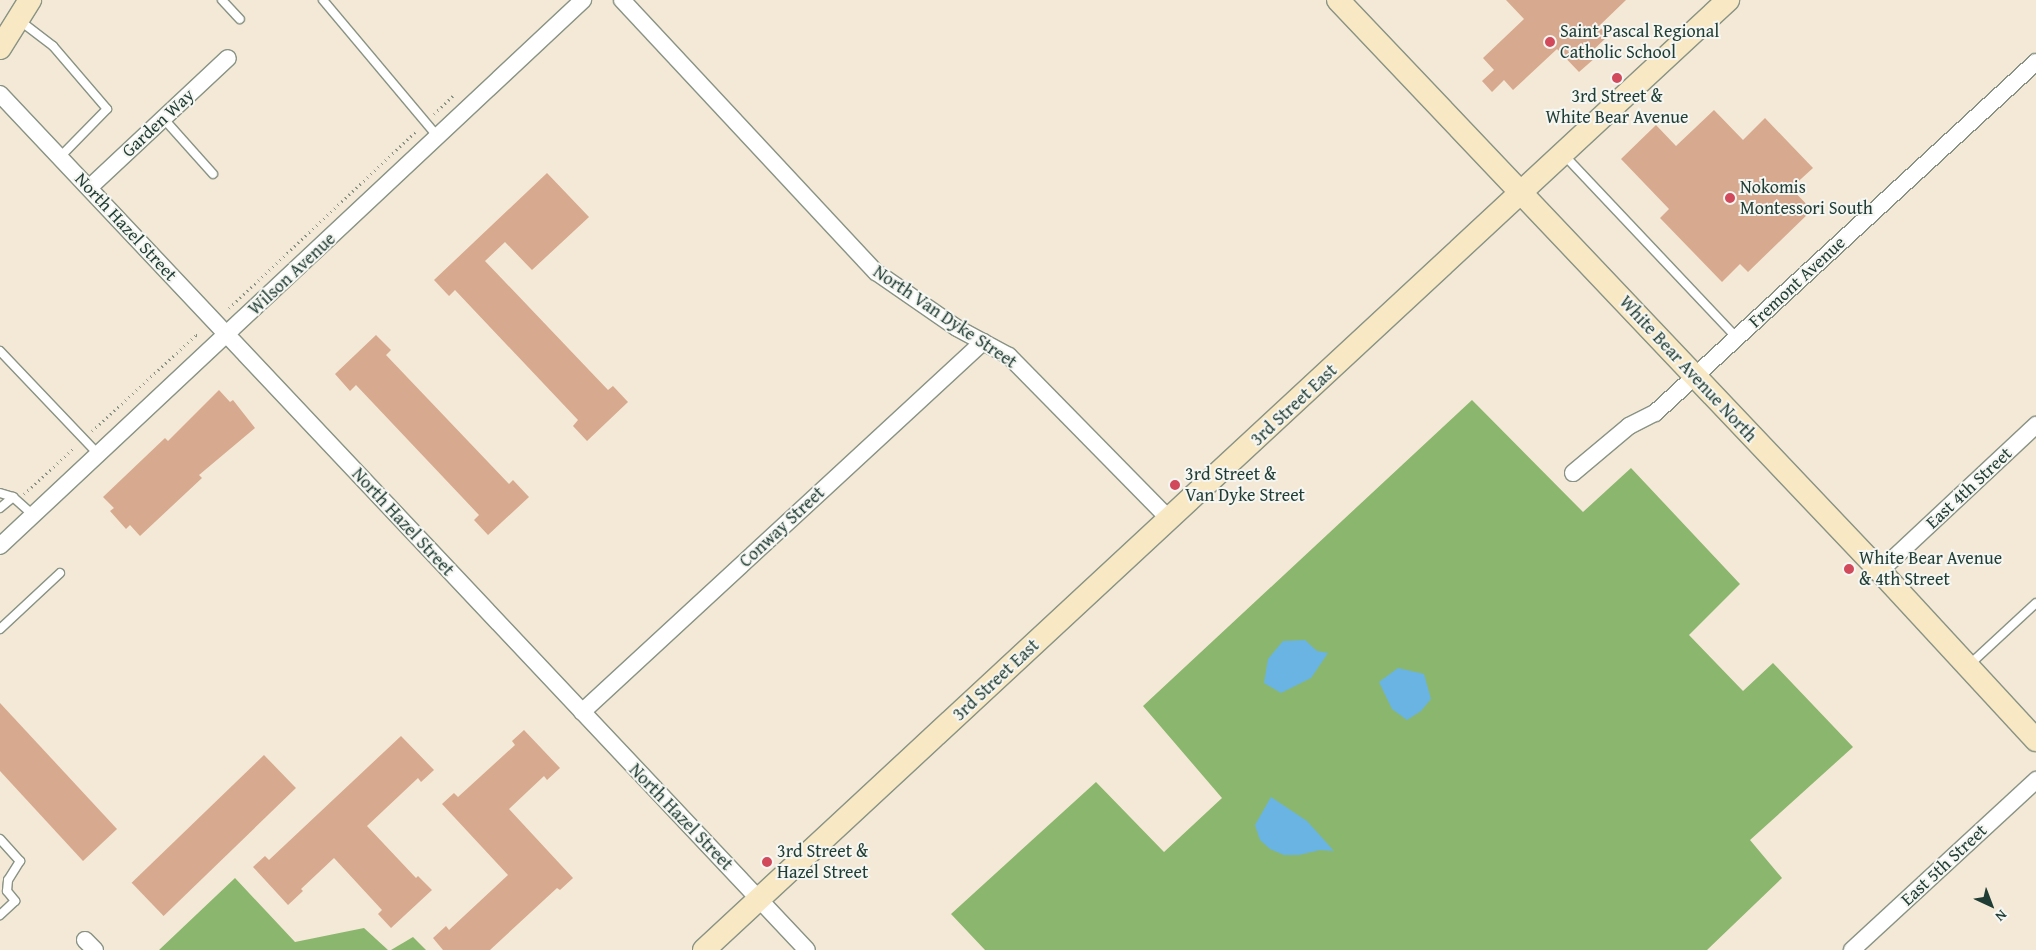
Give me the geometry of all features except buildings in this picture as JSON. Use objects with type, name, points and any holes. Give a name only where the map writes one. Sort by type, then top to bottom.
[{"type":"street","points":[[0,48],[30,0]]},
{"type":"street","name":"Wilson Avenue","points":[[0,546],[228,335],[583,0]]},
{"type":"street","name":"North Van Dyke Street","points":[[622,0],[876,272],[983,342],[1009,356],[1170,520]]},
{"type":"street","name":"3rd Street East","points":[[704,950],[1522,194],[1562,153],[1728,0]]},
{"type":"street","name":"White Bear Avenue North","points":[[1345,3],[1694,377],[1880,571],[2036,740]]},
{"type":"street","name":"Garden Way","points":[[89,188],[228,58]]},
{"type":"street","name":"Fremont Avenue","points":[[1573,473],[1629,426],[1656,413],[2036,62]]},
{"type":"street","name":"North Hazel Street","points":[[0,94],[807,950]]},
{"type":"street","name":"Conway Street","points":[[582,712],[983,342]]},
{"type":"street","name":"East 4th Street","points":[[1880,571],[2036,425]]},
{"type":"street","name":"East 5th Street","points":[[1852,950],[2036,780]]},
{"type":"lane","points":[[222,0],[240,19]]},
{"type":"lane","points":[[323,0],[438,137]]},
{"type":"lane","points":[[17,19],[53,46],[107,109],[60,157]]},
{"type":"lane","points":[[163,118],[212,174]]},
{"type":"lane","points":[[1562,153],[1737,338]]},
{"type":"lane","points":[[0,351],[99,455]]},
{"type":"lane","points":[[0,493],[15,499],[33,516]]},
{"type":"lane","points":[[0,508],[15,499]]},
{"type":"lane","points":[[0,629],[60,573]]},
{"type":"lane","points":[[1967,667],[2036,603]]},
{"type":"lane","points":[[0,839],[20,861],[8,880],[7,891],[15,901],[0,915]]},
{"type":"path","points":[[228,308],[460,90]]},
{"type":"path","points":[[15,499],[196,335],[201,335]]},
{"type":"green space","points":[[1472,400],[1583,512],[1631,468],[1740,584],[1689,635],[1743,691],[1773,663],[1853,747],[1750,840],[1782,878],[1707,950],[985,950],[951,914],[1096,782],[1164,852],[1222,798],[1143,706]]},
{"type":"green space","points":[[235,878],[295,942],[364,928],[388,950],[159,950]]},
{"type":"green space","points":[[413,937],[426,950],[391,950]]},
{"type":"water","points":[[1305,640],[1317,651],[1328,653],[1311,678],[1281,693],[1264,683],[1268,659],[1283,641]]},
{"type":"water","points":[[1398,668],[1424,674],[1431,699],[1421,711],[1407,720],[1392,709],[1379,682]]},
{"type":"water","points":[[1271,797],[1307,821],[1334,851],[1320,850],[1299,855],[1284,855],[1270,849],[1260,840],[1255,825]]},
{"type":"place","name":"Saint Pascal Regional Catholic School","points":[[1550,42]]},
{"type":"place","name":"3rd Street & White Bear Avenue","points":[[1617,78]]},
{"type":"place","name":"Nokomis Montessori South","points":[[1730,198]]},
{"type":"place","name":"3rd Street & Van Dyke Street","points":[[1175,485]]},
{"type":"place","name":"White Bear Avenue & 4th Street","points":[[1849,569]]},
{"type":"place","name":"3rd Street & Hazel Street","points":[[767,862]]}]
